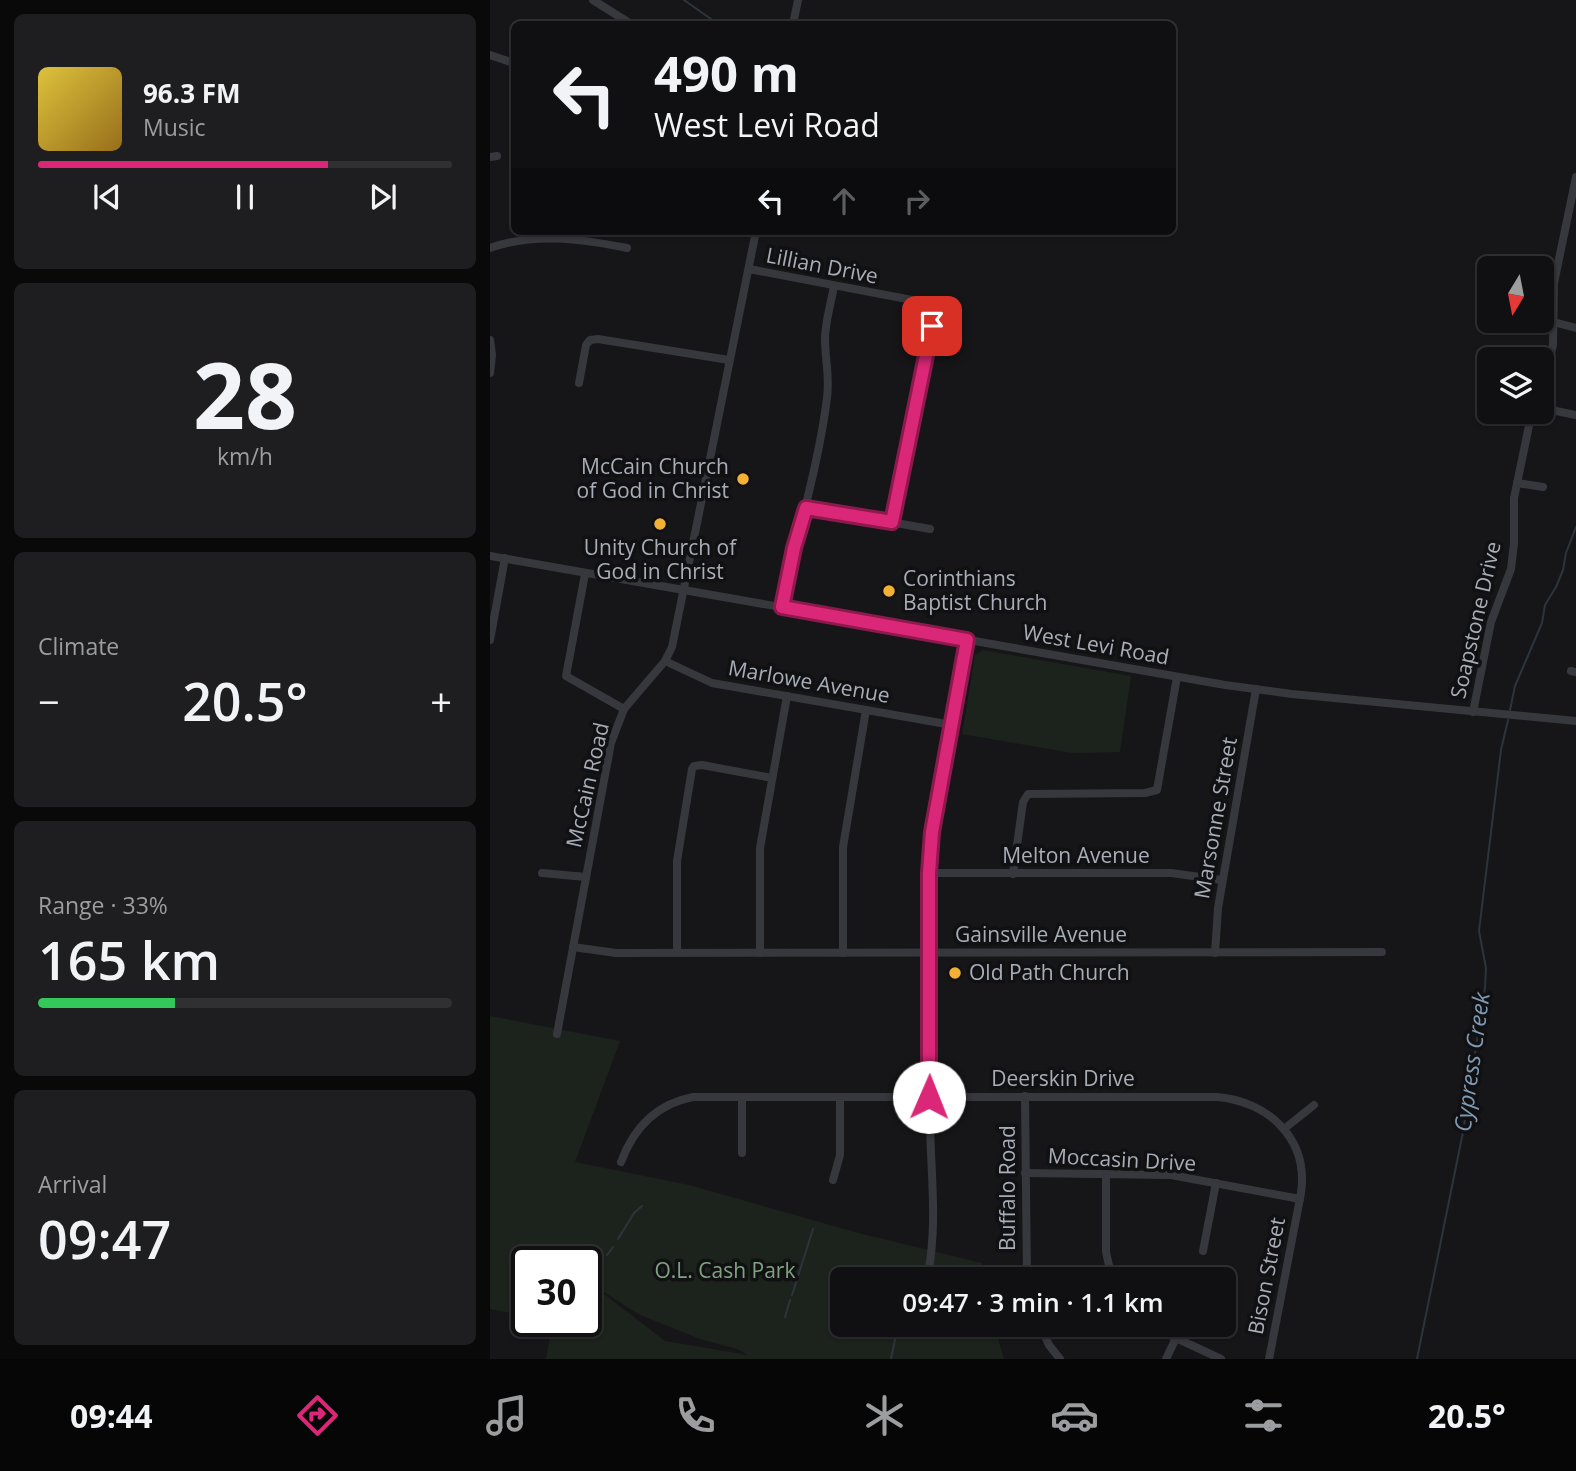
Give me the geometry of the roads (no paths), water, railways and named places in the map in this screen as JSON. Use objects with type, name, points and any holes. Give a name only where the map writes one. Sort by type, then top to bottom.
[{"type":"street","points":[[593,0],[627,21]]},
{"type":"street","points":[[794,21],[798,0]]},
{"type":"street","points":[[490,55],[511,61]]},
{"type":"street","points":[[1554,283],[1576,177]]},
{"type":"street","points":[[490,248],[531,238],[586,235],[627,248]]},
{"type":"street","name":"McCain Road","points":[[557,1034],[609,752],[624,709],[665,661],[672,647],[755,235]]},
{"type":"street","name":"Lillian Drive","points":[[749,270],[930,305],[932,326],[892,522]]},
{"type":"street","points":[[782,607],[794,548],[806,508],[828,394],[825,333],[834,286]]},
{"type":"street","points":[[1554,322],[1576,328]]},
{"type":"street","points":[[579,383],[586,345],[590,340],[598,339],[729,360]]},
{"type":"street","points":[[490,340],[490,373]]},
{"type":"street","points":[[1554,410],[1576,415]]},
{"type":"street","name":"Soapstone Drive","points":[[1473,712],[1491,622],[1511,569],[1514,504],[1529,424]]},
{"type":"street","points":[[1517,483],[1544,487]]},
{"type":"street","points":[[806,508],[930,529]]},
{"type":"street","name":"West Levi Road","points":[[490,556],[1177,677],[1256,689],[1576,721]]},
{"type":"street","points":[[490,640],[505,558]]},
{"type":"street","points":[[585,574],[566,676],[624,709]]},
{"type":"street","points":[[930,1267],[934,1209],[929,1097],[929,873],[932,832],[967,640]]},
{"type":"street","name":"Marlowe Avenue","points":[[665,661],[712,683],[952,725]]},
{"type":"street","points":[[1013,874],[1023,802],[1028,794],[1145,793],[1157,790],[1177,677]]},
{"type":"street","name":"Marsonne Street","points":[[1215,953],[1215,925],[1256,689]]},
{"type":"street","points":[[760,953],[761,846],[787,696]]},
{"type":"street","points":[[843,953],[843,847],[866,710]]},
{"type":"street","points":[[677,953],[677,861],[692,769],[702,765],[772,778]]},
{"type":"street","points":[[542,873],[586,877]]},
{"type":"street","name":"Melton Avenue","points":[[929,873],[1174,873],[1222,880]]},
{"type":"street","name":"Gainsville Avenue","points":[[573,947],[609,953],[1382,953]]},
{"type":"street","name":"Buffalo Road","points":[[1025,1096],[1027,1267]]},
{"type":"street","name":"Deerskin Drive","points":[[621,1162],[637,1130],[650,1117],[665,1106],[693,1097],[1229,1098],[1258,1107],[1284,1129],[1301,1166],[1300,1199]]},
{"type":"street","points":[[742,1097],[742,1153]]},
{"type":"street","points":[[833,1180],[840,1155],[840,1097]]},
{"type":"street","points":[[1284,1129],[1314,1105]]},
{"type":"street","name":"Moccasin Drive","points":[[1025,1173],[1161,1175],[1300,1199]]},
{"type":"street","points":[[1106,1174],[1106,1252],[1109,1267]]},
{"type":"street","points":[[1203,1251],[1216,1183]]},
{"type":"street","name":"Bison Street","points":[[1269,1359],[1300,1199]]},
{"type":"street","points":[[1045,1337],[1060,1359]]},
{"type":"street","points":[[1172,1337],[1221,1359]]},
{"type":"street","points":[[1166,1359],[1176,1339]]},
{"type":"waterway","points":[[684,0],[714,21]]},
{"type":"waterway","name":"Cypress Creek","points":[[1510,710],[1515,686],[1542,623],[1545,605],[1563,570],[1576,527]]},
{"type":"waterway","name":"Cypress Creek","points":[[1417,1359],[1463,1132],[1485,988],[1486,968],[1479,931],[1501,750],[1508,720]]},
{"type":"waterway","points":[[618,1239],[634,1213],[642,1206]]},
{"type":"waterway","points":[[792,1295],[813,1229]]},
{"type":"waterway","points":[[607,1255],[613,1247]]},
{"type":"waterway","points":[[785,1317],[790,1300]]},
{"type":"waterway","points":[[891,1359],[896,1337]]},
{"type":"place","name":"McCain Church of God in Christ","points":[[743,479]]},
{"type":"place","name":"Unity Church of God in Christ","points":[[660,524]]},
{"type":"place","name":"Corinthians Baptist Church","points":[[889,591]]},
{"type":"place","name":"Old Path Church","points":[[955,973]]},
{"type":"park label","name":"O.L. Cash Park","points":[[725,1271]]}]
